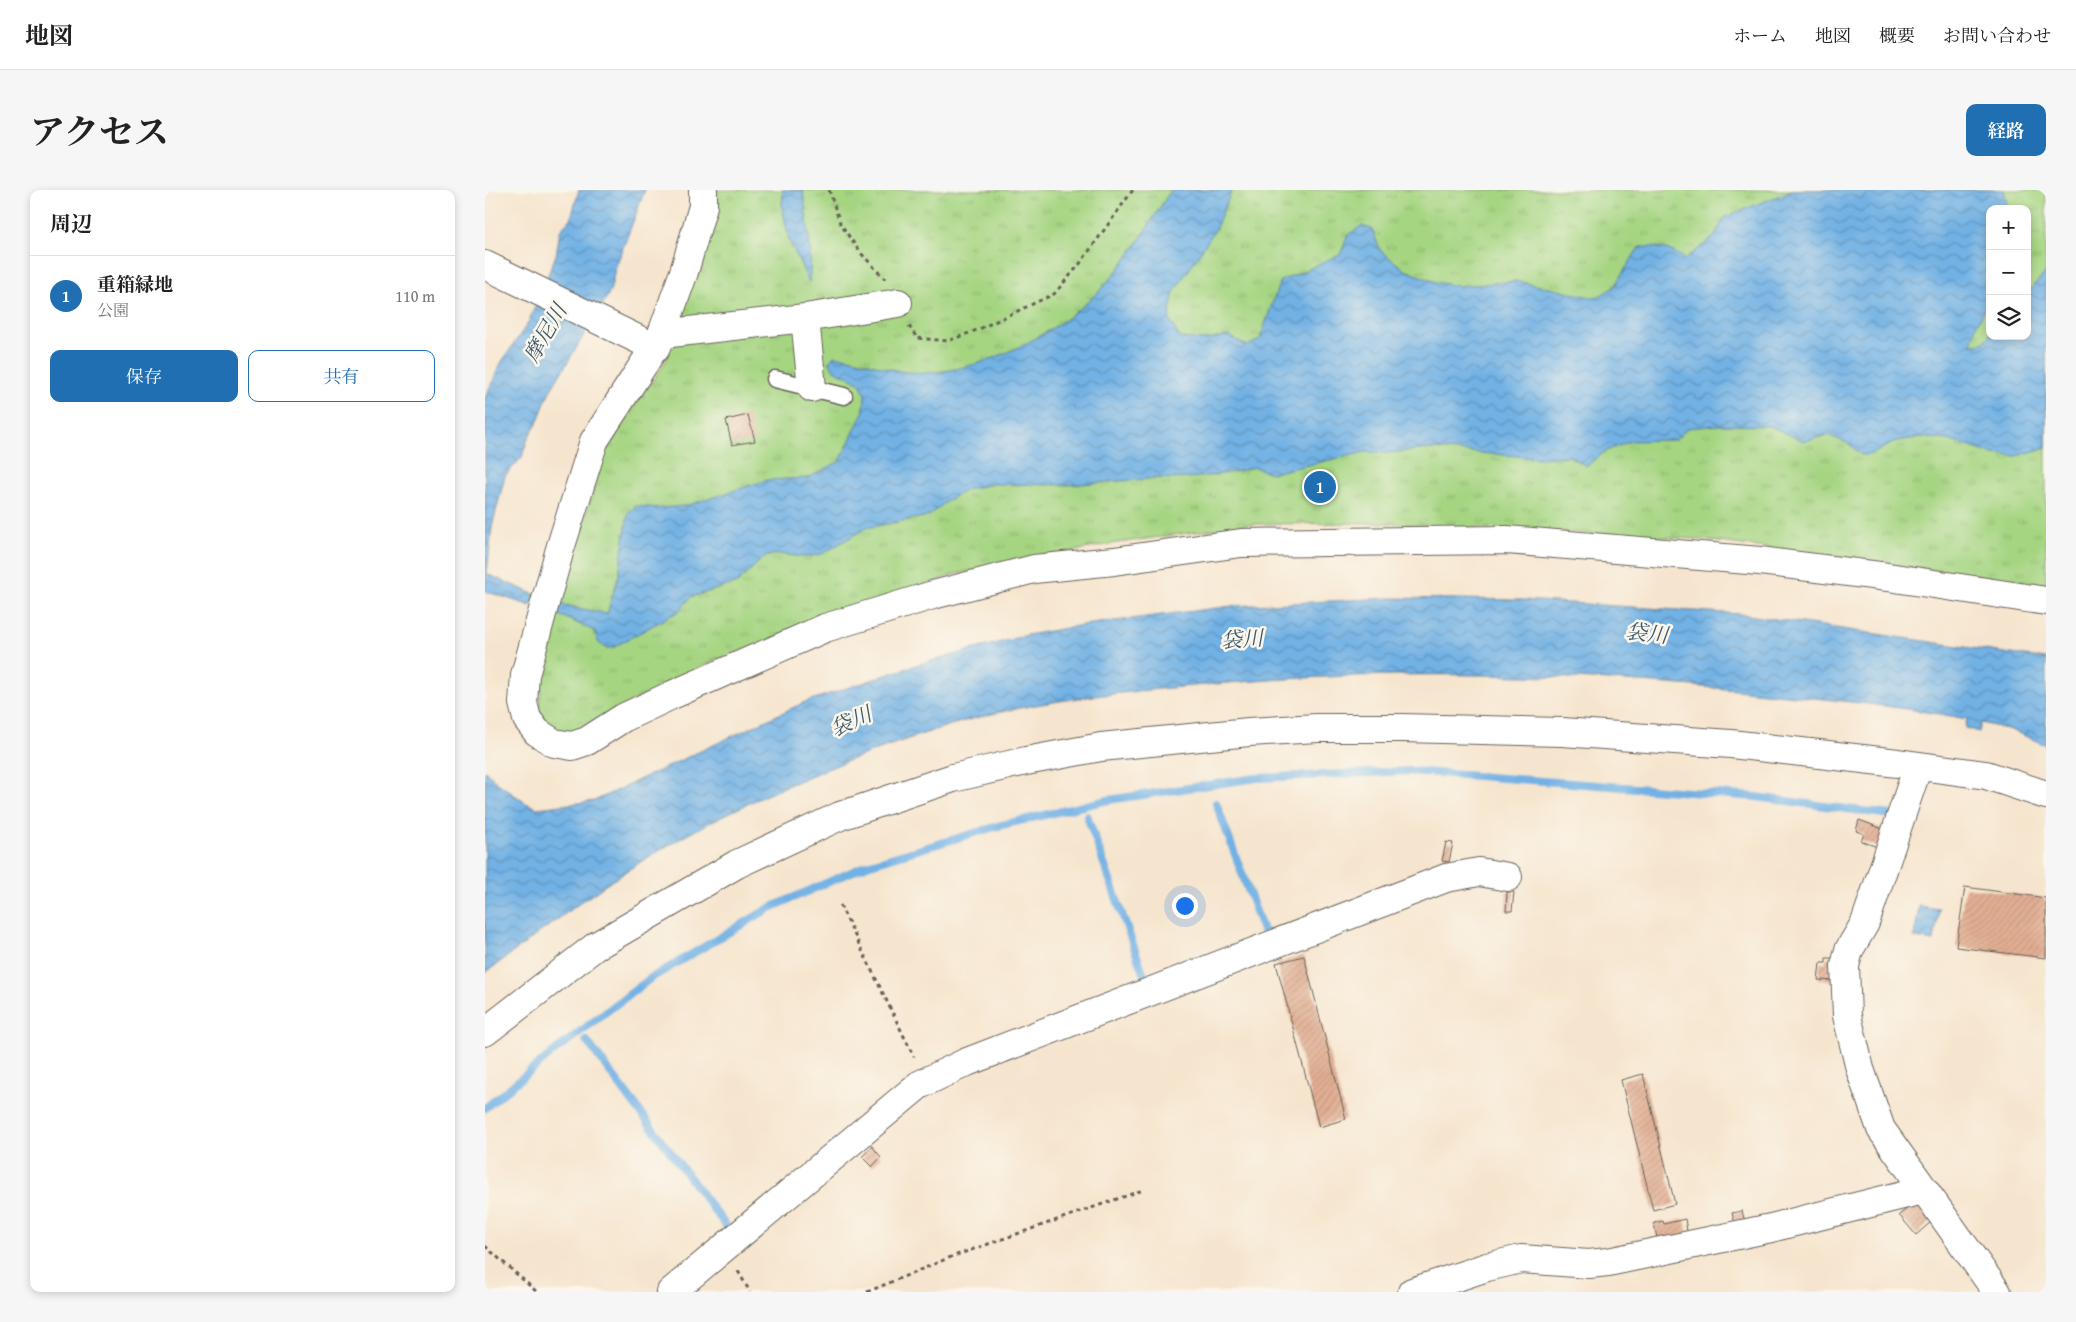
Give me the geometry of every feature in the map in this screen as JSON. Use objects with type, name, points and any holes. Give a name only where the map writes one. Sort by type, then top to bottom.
[{"type":"street","points":[[703,190],[703,206],[685,272],[659,341],[594,442],[560,549],[525,676],[523,703],[527,719],[537,732],[554,743],[572,746],[587,741],[623,718],[825,628],[933,595],[1034,569],[1241,543],[1507,540],[1675,556],[1760,561],[1888,577],[2046,601]]},
{"type":"street","points":[[488,266],[623,332],[659,341],[898,303]]},
{"type":"street","points":[[805,318],[812,388]]},
{"type":"street","points":[[485,1032],[596,946],[745,860],[840,816],[953,778],[1091,748],[1249,732],[1402,728],[1562,732],[1731,744],[1919,766],[1986,775],[2046,795]]},
{"type":"street","points":[[1919,766],[1865,923],[1849,950],[1845,966],[1847,1016],[1863,1078],[1881,1130],[1997,1292]]},
{"type":"street","points":[[671,1292],[919,1085],[967,1062],[1446,878],[1479,872],[1508,877]]},
{"type":"street","points":[[1412,1292],[1487,1267],[1521,1259],[1589,1264],[1609,1262],[1771,1228],[1923,1190]]},
{"type":"lane","points":[[775,378],[843,396]]},
{"type":"path","points":[[829,190],[840,223],[859,250],[889,282],[917,338],[947,341],[1054,294],[1079,265],[1133,190]]},
{"type":"path","points":[[840,905],[915,1060]]},
{"type":"path","points":[[867,1292],[951,1257],[1143,1190]]},
{"type":"path","points":[[485,1246],[537,1292]]},
{"type":"green space","points":[[710,190],[2046,190],[2046,584],[1696,539],[1382,523],[1251,524],[1110,544],[955,574],[715,660],[611,712],[578,735],[549,727],[539,708],[545,654],[605,450],[666,361]]},
{"type":"water","name":"摩尼川","points":[[579,190],[645,190],[615,269],[610,292],[549,393],[537,423],[528,438],[522,457],[505,476],[492,527],[487,574],[536,595],[531,606],[485,591],[485,398],[501,363],[528,323],[556,255],[560,231],[571,218]]},
{"type":"water","points":[[783,190],[803,190],[811,259],[809,282],[789,240],[782,206]]},
{"type":"water","points":[[1171,190],[1232,190],[1215,230],[1174,292],[1169,318],[1180,338],[1206,340],[1228,336],[1248,346],[1260,339],[1280,281],[1340,255],[1348,235],[1361,226],[1372,229],[1380,250],[1405,270],[1436,282],[1459,286],[1516,281],[1596,298],[1614,287],[1639,247],[1663,249],[1674,252],[1685,259],[1714,237],[1725,217],[1793,190],[2004,190],[2007,205],[1986,205],[1986,309],[1977,323],[1971,344],[1983,343],[1986,340],[2031,340],[2031,289],[2046,272],[2046,448],[2016,456],[1992,454],[1948,440],[1921,437],[1897,441],[1872,454],[1861,455],[1849,444],[1828,435],[1804,441],[1769,426],[1719,425],[1687,428],[1676,440],[1631,441],[1606,451],[1586,466],[1569,456],[1540,458],[1432,449],[1385,453],[1366,452],[1272,473],[1253,467],[1245,470],[1192,478],[1159,478],[1068,485],[992,484],[968,489],[948,500],[929,516],[866,528],[822,554],[806,557],[777,554],[764,557],[737,583],[691,597],[679,611],[612,648],[605,648],[598,642],[594,631],[557,614],[560,604],[607,614],[619,574],[628,513],[636,506],[660,508],[685,506],[767,480],[808,478],[840,461],[864,410],[865,394],[861,385],[854,379],[835,371],[829,362],[834,356],[912,373],[947,371],[995,357],[1019,347],[1042,334],[1084,305],[1111,278],[1147,229]]},
{"type":"water","name":"袋川","points":[[1389,598],[1524,600],[1741,614],[2046,659],[2046,745],[2011,730],[1981,723],[1979,732],[1965,728],[1967,719],[1892,707],[1695,686],[1555,677],[1485,675],[1344,676],[1204,685],[1136,691],[1069,700],[1001,712],[935,730],[860,756],[749,803],[644,860],[563,915],[485,973],[485,771],[499,784],[526,803],[537,808],[594,801],[805,702],[916,665],[1027,635],[1083,625],[1232,606]]},
{"type":"water","points":[[1919,906],[1939,909],[1934,941],[1914,938]]},
{"type":"building","points":[[748,415],[755,441],[732,445],[726,420]]},
{"type":"building","points":[[1859,820],[1888,831],[1883,849],[1861,841],[1864,834],[1856,831]]},
{"type":"building","points":[[1446,842],[1453,843],[1449,862],[1442,861]]},
{"type":"building","points":[[1965,887],[2046,898],[2046,958],[1956,947]]},
{"type":"building","points":[[1507,892],[1514,892],[1512,911],[1506,911]]},
{"type":"building","points":[[1304,956],[1346,1119],[1319,1127],[1276,963]]},
{"type":"building","points":[[1826,958],[1833,958],[1836,981],[1818,980],[1820,963],[1826,963]]},
{"type":"building","points":[[1643,1074],[1675,1204],[1653,1210],[1621,1080]]},
{"type":"building","points":[[872,1146],[881,1157],[872,1167],[862,1157]]},
{"type":"building","points":[[1916,1202],[1932,1221],[1916,1235],[1899,1215]]},
{"type":"building","points":[[1742,1211],[1745,1222],[1735,1224],[1732,1213]]},
{"type":"building","points":[[1685,1219],[1688,1237],[1658,1243],[1654,1223],[1663,1221],[1664,1224]]},
{"type":"waterway","points":[[485,1108],[557,1049],[651,978],[770,908],[867,865],[998,826],[1108,800],[1256,778],[1410,771],[1756,797],[1892,815]]},
{"type":"waterway","points":[[1216,803],[1264,933]]},
{"type":"waterway","points":[[1087,816],[1146,981]]},
{"type":"waterway","points":[[586,1040],[726,1226]]},
{"type":"place","name":"重箱緑地","points":[[1320,487]]}]
